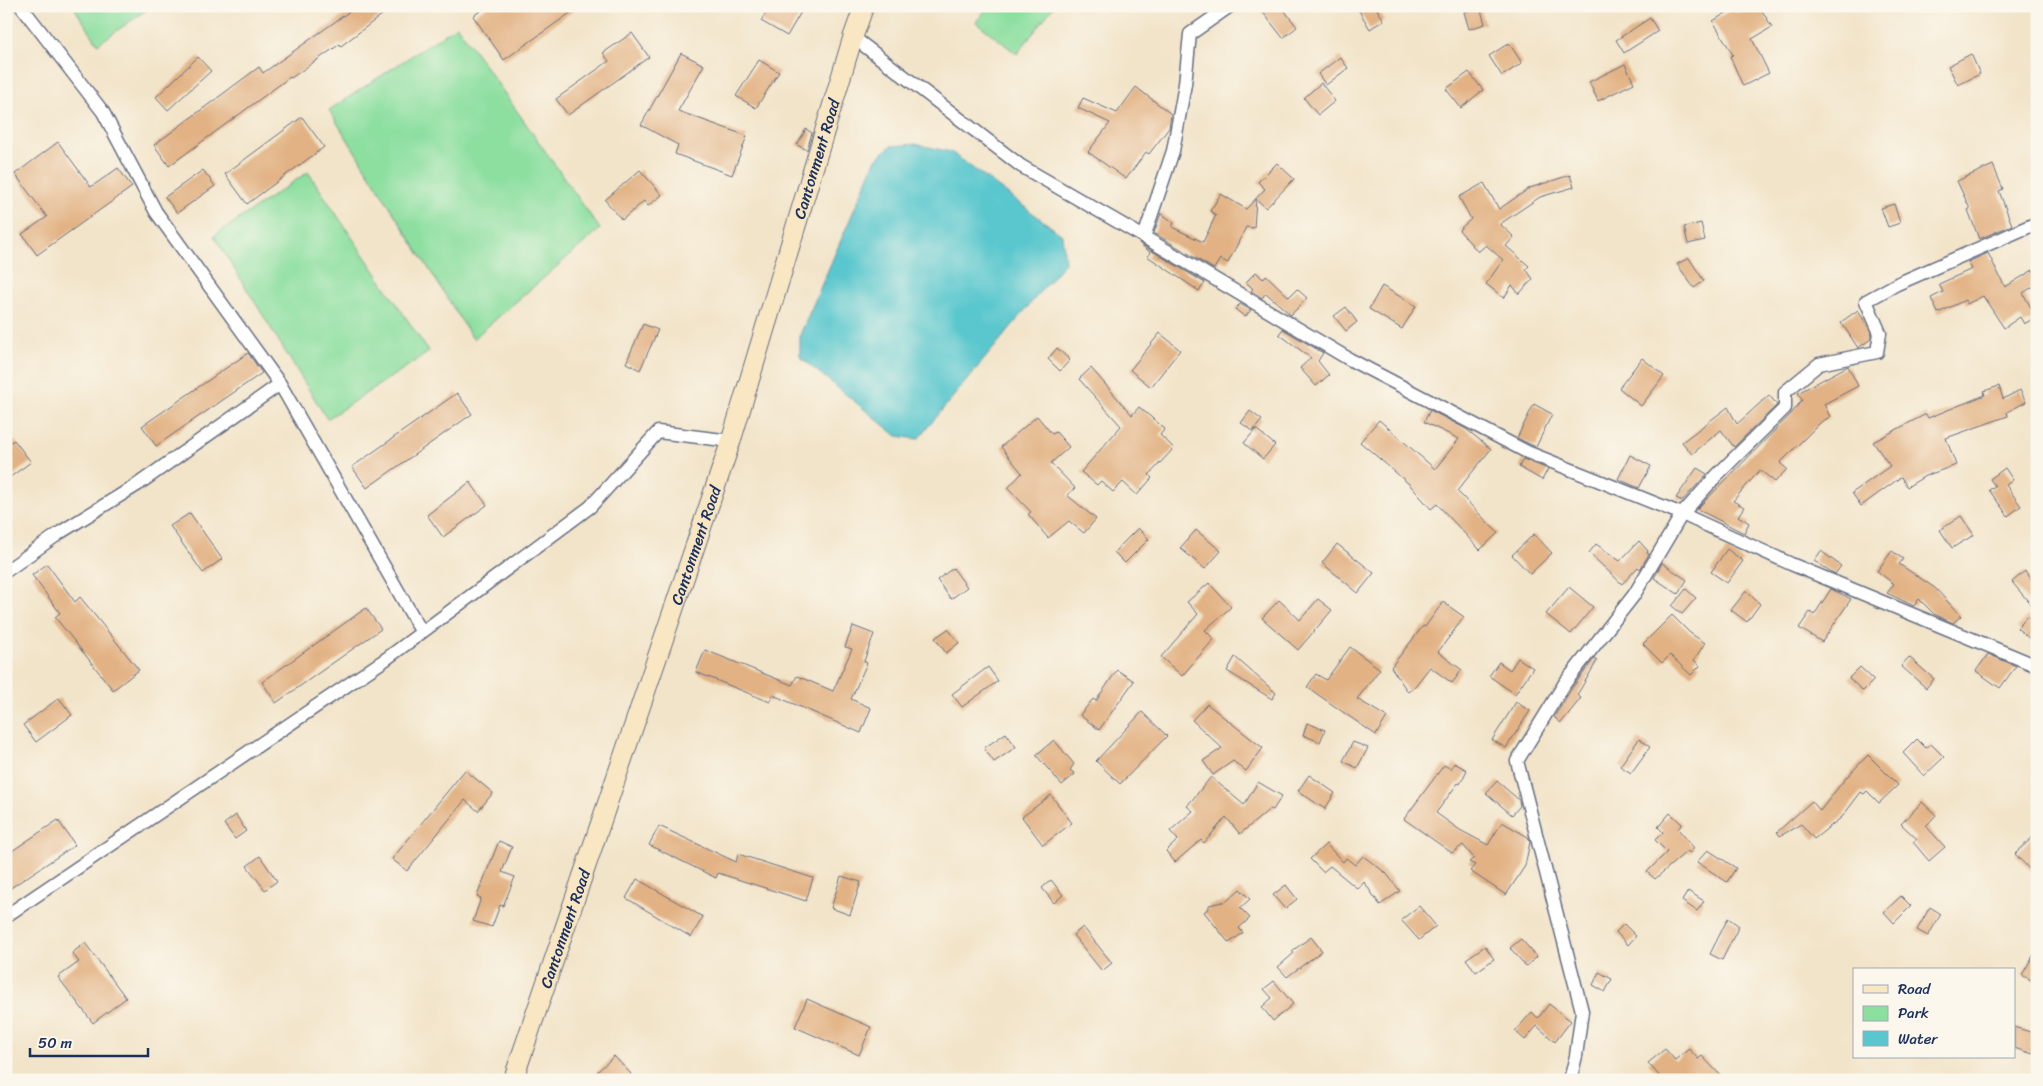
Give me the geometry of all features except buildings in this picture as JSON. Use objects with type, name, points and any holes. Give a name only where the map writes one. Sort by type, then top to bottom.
[{"type":"street","points":[[21,6],[103,112],[156,212],[280,384],[421,632]]},
{"type":"street","name":"Cantonment Road","points":[[513,1080],[731,440],[852,37],[864,6]]},
{"type":"street","points":[[1144,237],[1173,151],[1185,84],[1190,34],[1230,6]]},
{"type":"street","points":[[852,37],[1021,166],[1349,359],[1527,452],[1682,514],[1791,564],[2037,666]]},
{"type":"street","points":[[1570,1080],[1576,1056],[1582,1011],[1517,761],[1564,683],[1634,595],[1682,514],[1718,474],[1785,408],[1785,392],[1819,364],[1877,352],[1880,333],[1866,300],[1897,284],[2037,223]]},
{"type":"street","points":[[6,571],[61,532],[137,485],[280,384]]},
{"type":"street","points":[[6,916],[386,659],[590,507],[658,432],[731,440]]},
{"type":"green space","points":[[73,6],[152,6],[98,44]]},
{"type":"green space","points":[[989,6],[1054,6],[1017,54],[976,22]]},
{"type":"green space","points":[[457,26],[600,229],[473,339],[329,110]]},
{"type":"green space","points":[[308,172],[429,352],[327,419],[214,236]]},
{"type":"water","points":[[915,144],[951,152],[1062,235],[1065,262],[918,439],[897,436],[800,357],[800,335],[876,159],[891,146]]}]
